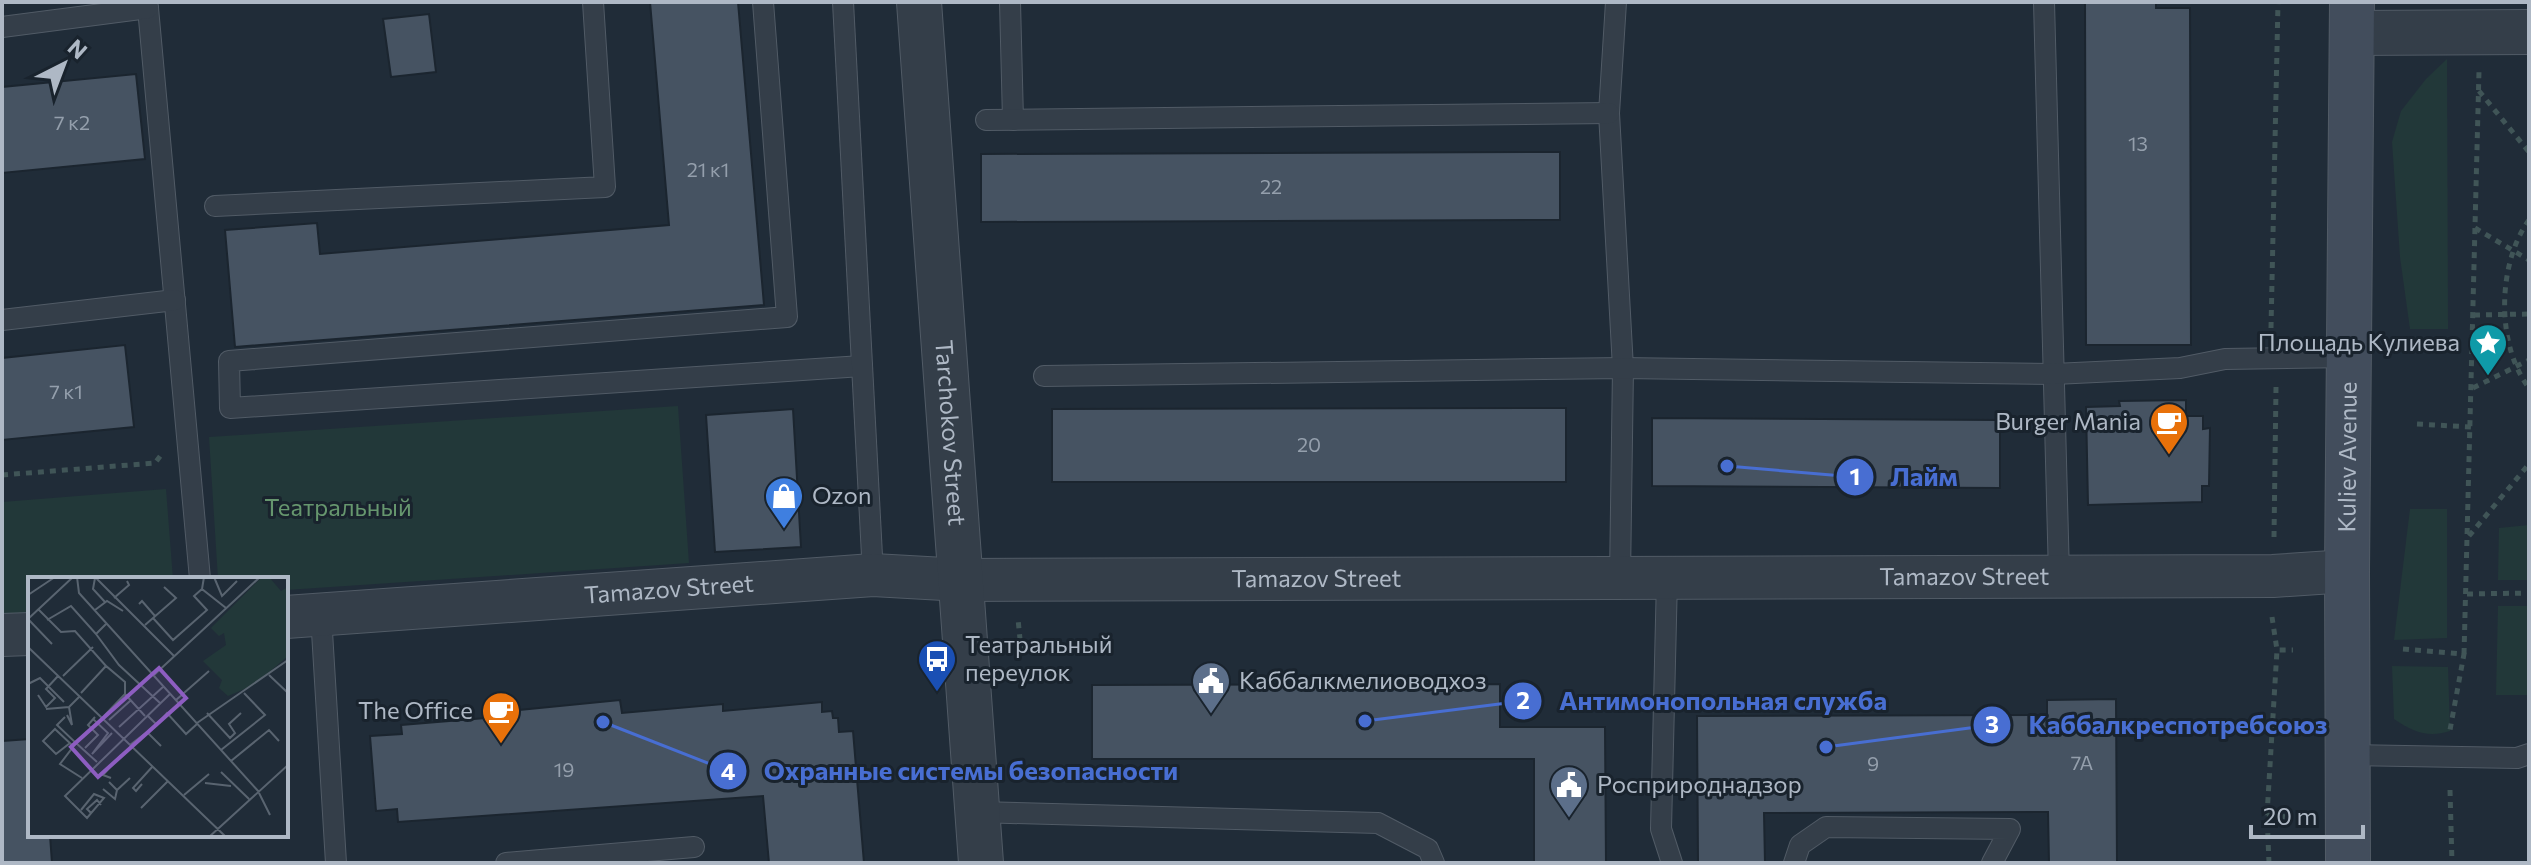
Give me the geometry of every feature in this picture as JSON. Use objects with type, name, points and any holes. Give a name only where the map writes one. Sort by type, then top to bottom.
[{"type":"main road","name":"Kuliev Avenue","points":[[2348,863],[2352,17]]},
{"type":"street","name":"Tarchokov Street","points":[[919,2],[981,863]]},
{"type":"street","points":[[2352,17],[2529,32]]},
{"type":"street","name":"Tamazov Street","points":[[303,616],[873,575],[962,580],[2273,576],[2347,571]]},
{"type":"street","points":[[2,635],[28,634]]},
{"type":"lane","points":[[215,206],[605,187],[593,2]]},
{"type":"lane","points":[[763,2],[787,317],[229,361],[230,408],[862,366]]},
{"type":"lane","points":[[843,2],[873,575]]},
{"type":"lane","points":[[1010,2],[1013,120]]},
{"type":"lane","points":[[1616,2],[1609,113],[1623,368],[1620,578]]},
{"type":"lane","points":[[2044,2],[2059,576]]},
{"type":"lane","points":[[2,27],[58,11],[148,5],[200,577]]},
{"type":"lane","points":[[986,120],[1609,113]]},
{"type":"lane","points":[[2,320],[175,300]]},
{"type":"lane","points":[[1044,376],[1623,368],[2054,374],[2180,368],[2225,359],[2349,357]]},
{"type":"lane","points":[[1667,578],[1661,829],[1672,863]]},
{"type":"lane","points":[[303,616],[336,863]]},
{"type":"lane","points":[[2349,755],[2517,758],[2529,754]]},
{"type":"lane","points":[[977,812],[1378,823],[1428,849],[1434,863]]},
{"type":"lane","points":[[1794,863],[1800,845],[1826,827],[2010,829],[1992,863]]},
{"type":"lane","points":[[506,863],[694,847]]},
{"type":"path","points":[[2271,328],[2278,2]]},
{"type":"path","points":[[2450,731],[2464,654],[2467,594],[2480,58]]},
{"type":"path","points":[[2479,90],[2529,152]]},
{"type":"path","points":[[2529,220],[2507,272],[2504,325],[2520,376],[2529,388]]},
{"type":"path","points":[[2475,228],[2529,260]]},
{"type":"path","points":[[2474,315],[2529,314]]},
{"type":"path","points":[[2472,388],[2529,360]]},
{"type":"path","points":[[2274,542],[2276,385]]},
{"type":"path","points":[[2,475],[155,463],[186,421]]},
{"type":"path","points":[[2417,424],[2471,427]]},
{"type":"path","points":[[2469,536],[2529,464]]},
{"type":"path","points":[[2467,594],[2529,593]]},
{"type":"path","points":[[996,652],[1021,649],[1017,606]]},
{"type":"path","points":[[2269,863],[2267,815],[2277,650],[2272,617]]},
{"type":"path","points":[[2403,649],[2464,654]]},
{"type":"path","points":[[2277,650],[2293,650]]},
{"type":"path","points":[[2450,790],[2452,863]]},
{"type":"path","points":[[2267,815],[2288,817]]},
{"type":"green space","points":[[2447,59],[2448,329],[2410,329],[2400,257],[2392,142],[2401,111],[2426,79]]},
{"type":"green space","name":"Театральный","points":[[678,406],[689,563],[288,590],[288,577],[218,577],[209,437]]},
{"type":"green space","points":[[166,489],[173,577],[28,577],[28,612],[2,614],[2,502]]},
{"type":"green space","points":[[2410,509],[2447,509],[2447,638],[2394,640]]},
{"type":"green space","points":[[2529,525],[2529,580],[2498,580],[2499,528]]},
{"type":"green space","points":[[2498,606],[2529,606],[2529,695],[2496,695]]},
{"type":"green space","points":[[2392,666],[2448,667],[2450,731],[2435,734],[2421,732],[2394,719]]},
{"type":"building","points":[[650,2],[738,2],[764,305],[235,347],[225,230],[317,223],[320,254],[669,225]]},
{"type":"building","points":[[2085,2],[2156,2],[2156,8],[2190,8],[2191,345],[2086,345]]},
{"type":"building","points":[[429,14],[436,72],[391,77],[383,19]]},
{"type":"building","points":[[136,74],[145,159],[2,173],[2,87]]},
{"type":"building","points":[[1560,152],[1560,220],[981,222],[981,154]]},
{"type":"building","points":[[125,345],[134,427],[2,440],[2,358]]},
{"type":"building","points":[[2186,400],[2186,416],[2203,416],[2203,429],[2210,428],[2209,486],[2202,486],[2202,502],[2088,505],[2086,407],[2120,406],[2119,401]]},
{"type":"building","points":[[1566,408],[1566,482],[1052,482],[1052,409]]},
{"type":"building","points":[[793,409],[801,547],[715,552],[706,415]]},
{"type":"building","points":[[1652,418],[2000,420],[2000,488],[1652,486]]},
{"type":"building","points":[[1500,684],[1500,727],[1605,727],[1606,863],[1534,863],[1534,759],[1092,759],[1092,685]]},
{"type":"building","points":[[2116,699],[2117,863],[2049,863],[2048,812],[1764,813],[1765,863],[1698,863],[1697,716],[2047,715],[2047,700]]},
{"type":"building","points":[[620,700],[622,713],[723,704],[723,711],[822,702],[822,712],[832,711],[833,718],[838,718],[839,732],[853,731],[864,863],[769,863],[763,796],[398,822],[397,809],[376,811],[370,736],[402,734],[401,725],[510,716],[509,711]]},
{"type":"building","points":[[28,739],[28,837],[50,837],[52,863],[2,863],[2,741]]},
{"type":"place","name":"Площадь Кулиева","points":[[2488,377]]},
{"type":"place","name":"Burger Mania","points":[[2169,456]]},
{"type":"place","name":"Лайм","points":[[1727,466]]},
{"type":"place","name":"Ozon","points":[[784,530]]},
{"type":"place","name":"Театральный переулок","points":[[937,693]]},
{"type":"place","name":"Каббалкмелиоводхоз","points":[[1211,715]]},
{"type":"place","name":"Антимонопольная служба","points":[[1365,721]]},
{"type":"place","name":"Охранные системы безопасности","points":[[603,722]]},
{"type":"place","name":"The Office","points":[[501,745]]},
{"type":"place","name":"Каббалкреспотребсоюз","points":[[1826,747]]},
{"type":"place","name":"Росприроднадзор","points":[[1569,819]]}]
